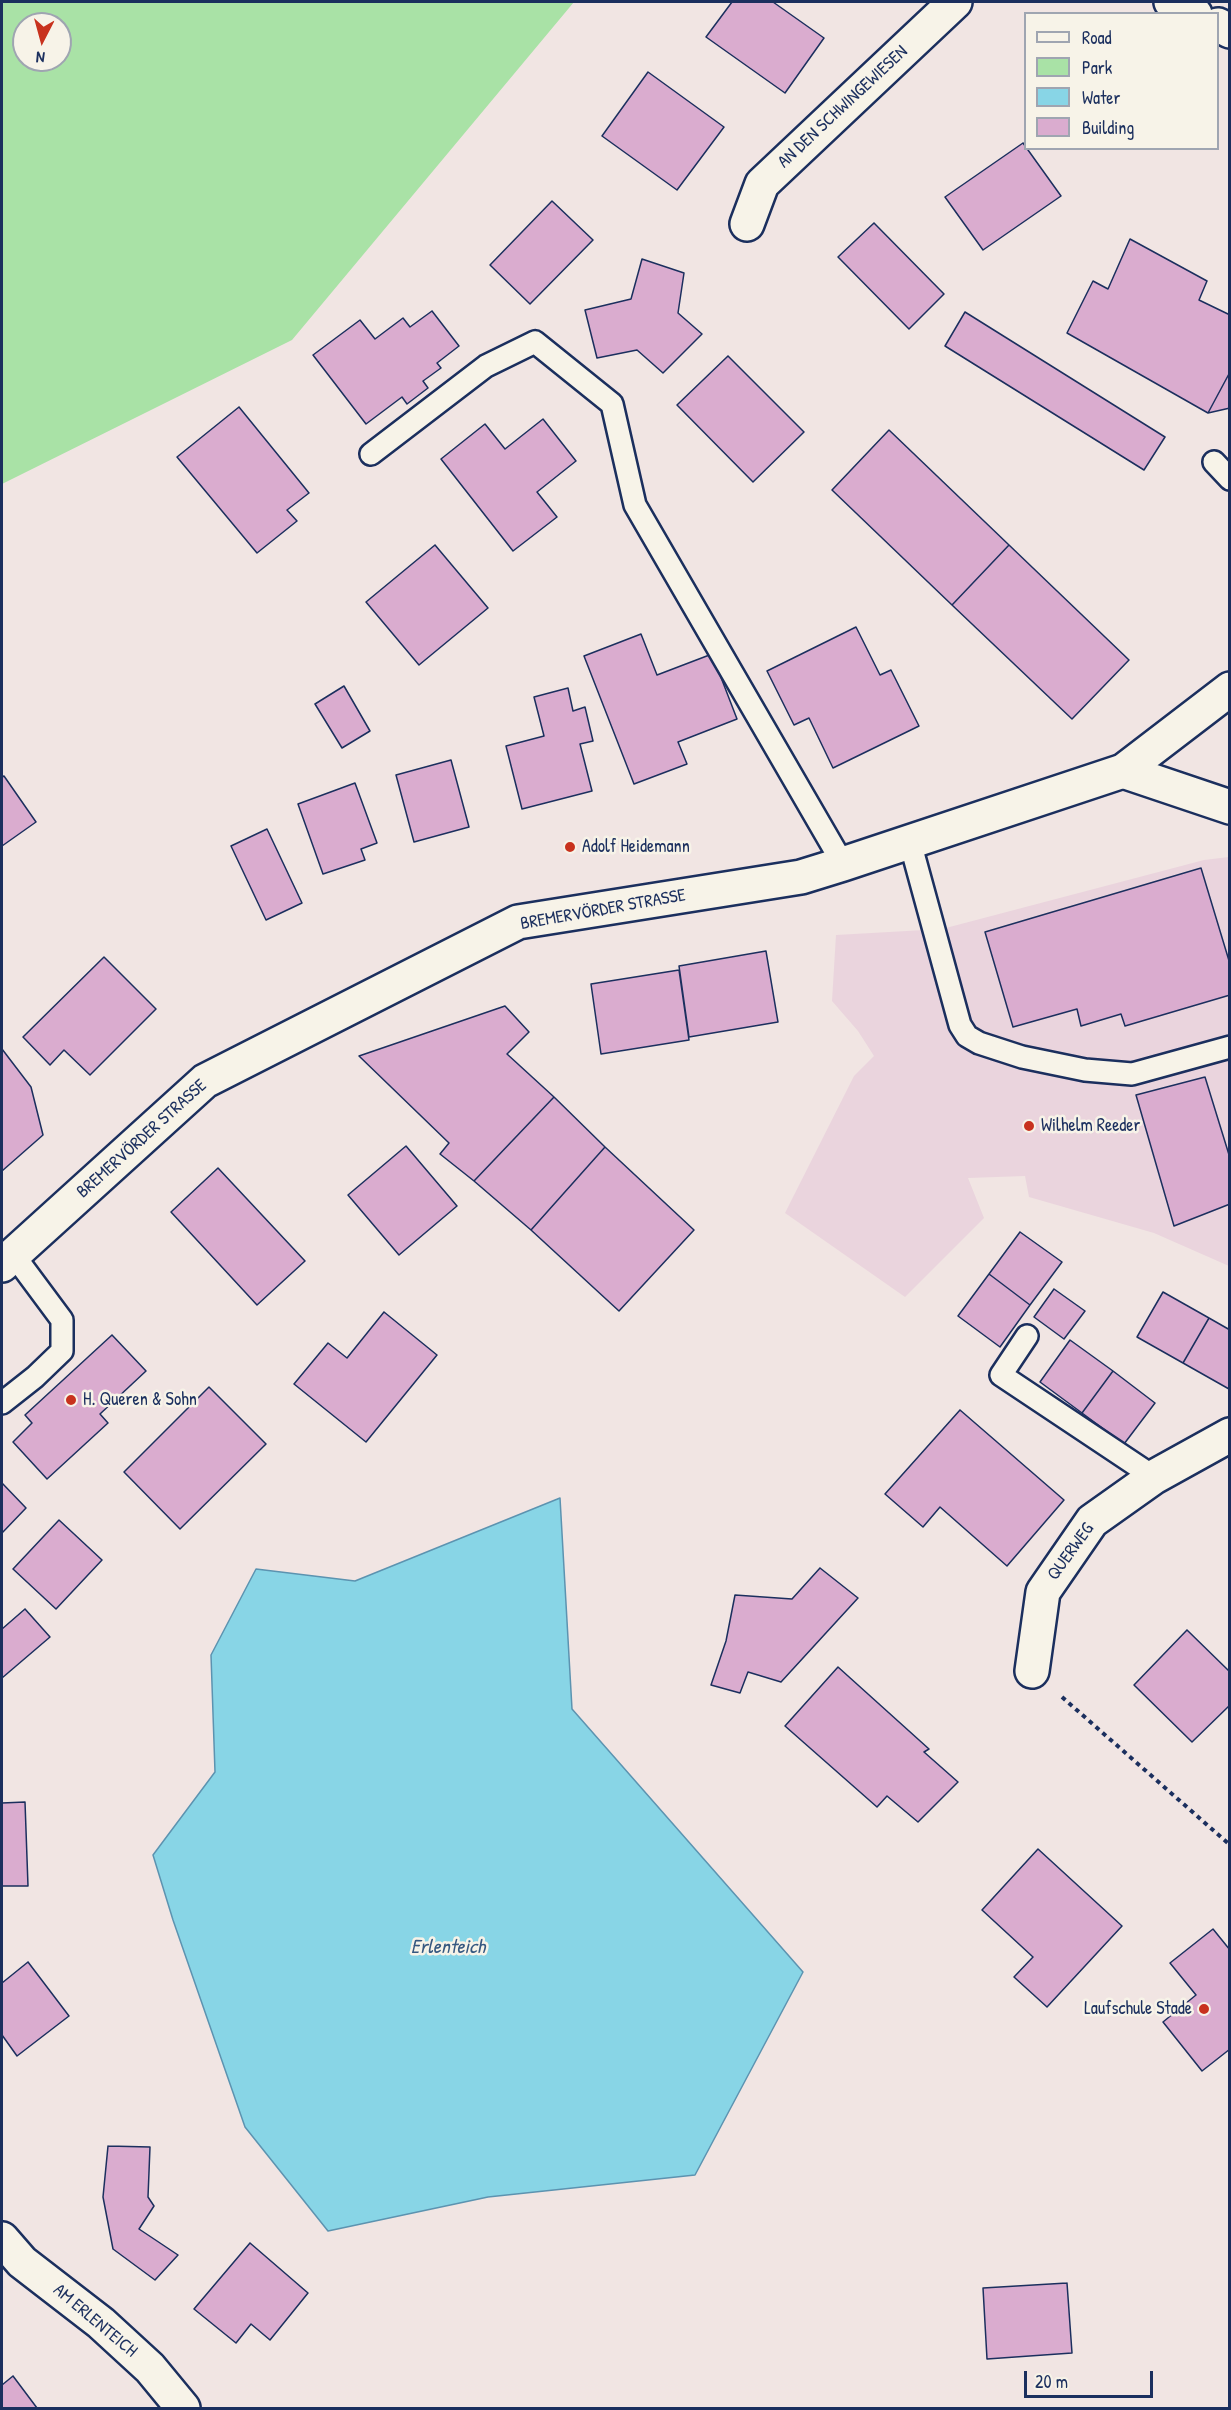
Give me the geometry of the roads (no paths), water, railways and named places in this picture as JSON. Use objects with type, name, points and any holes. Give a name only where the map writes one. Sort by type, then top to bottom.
[{"type":"main road","name":"AN DEN SCHWINGEWIESEN","points":[[747,224],[762,184],[955,2]]},
{"type":"main road","points":[[1172,2],[1191,12]]},
{"type":"main road","name":"BREMERVÖRDER STRASSE","points":[[7,1260],[205,1081],[518,922],[801,877],[843,864],[1123,771],[1230,689]]},
{"type":"main road","points":[[1123,771],[1228,814]]},
{"type":"main road","name":"QUERWEG","points":[[1032,1671],[1043,1592],[1092,1521],[1154,1477],[1230,1435]]},
{"type":"main road","name":"AM ERLENTEICH","points":[[2,2239],[22,2262],[101,2323],[150,2368],[183,2409]]},
{"type":"lane","points":[[370,454],[486,366],[535,342],[612,404],[635,505],[843,864]]},
{"type":"lane","points":[[1214,462],[1230,479]]},
{"type":"lane","points":[[910,842],[960,1025],[967,1036],[979,1043],[1022,1057],[1085,1070],[1132,1074],[1230,1047]]},
{"type":"lane","points":[[2,1403],[35,1377],[62,1351],[62,1320],[7,1260]]},
{"type":"lane","points":[[1027,1336],[1001,1375],[1154,1477]]},
{"type":"water","name":"Erlenteich","points":[[560,1498],[572,1709],[803,1972],[695,2175],[488,2197],[328,2231],[245,2127],[173,1920],[153,1855],[215,1772],[211,1655],[256,1569],[355,1581]]},
{"type":"place","name":"Adolf Heidemann","points":[[570,847]]},
{"type":"place","name":"Wilhelm Reeder","points":[[1029,1126]]},
{"type":"place","name":"H. Queren & Sohn","points":[[71,1400]]},
{"type":"place","name":"Laufschule Stade","points":[[1204,2009]]}]
